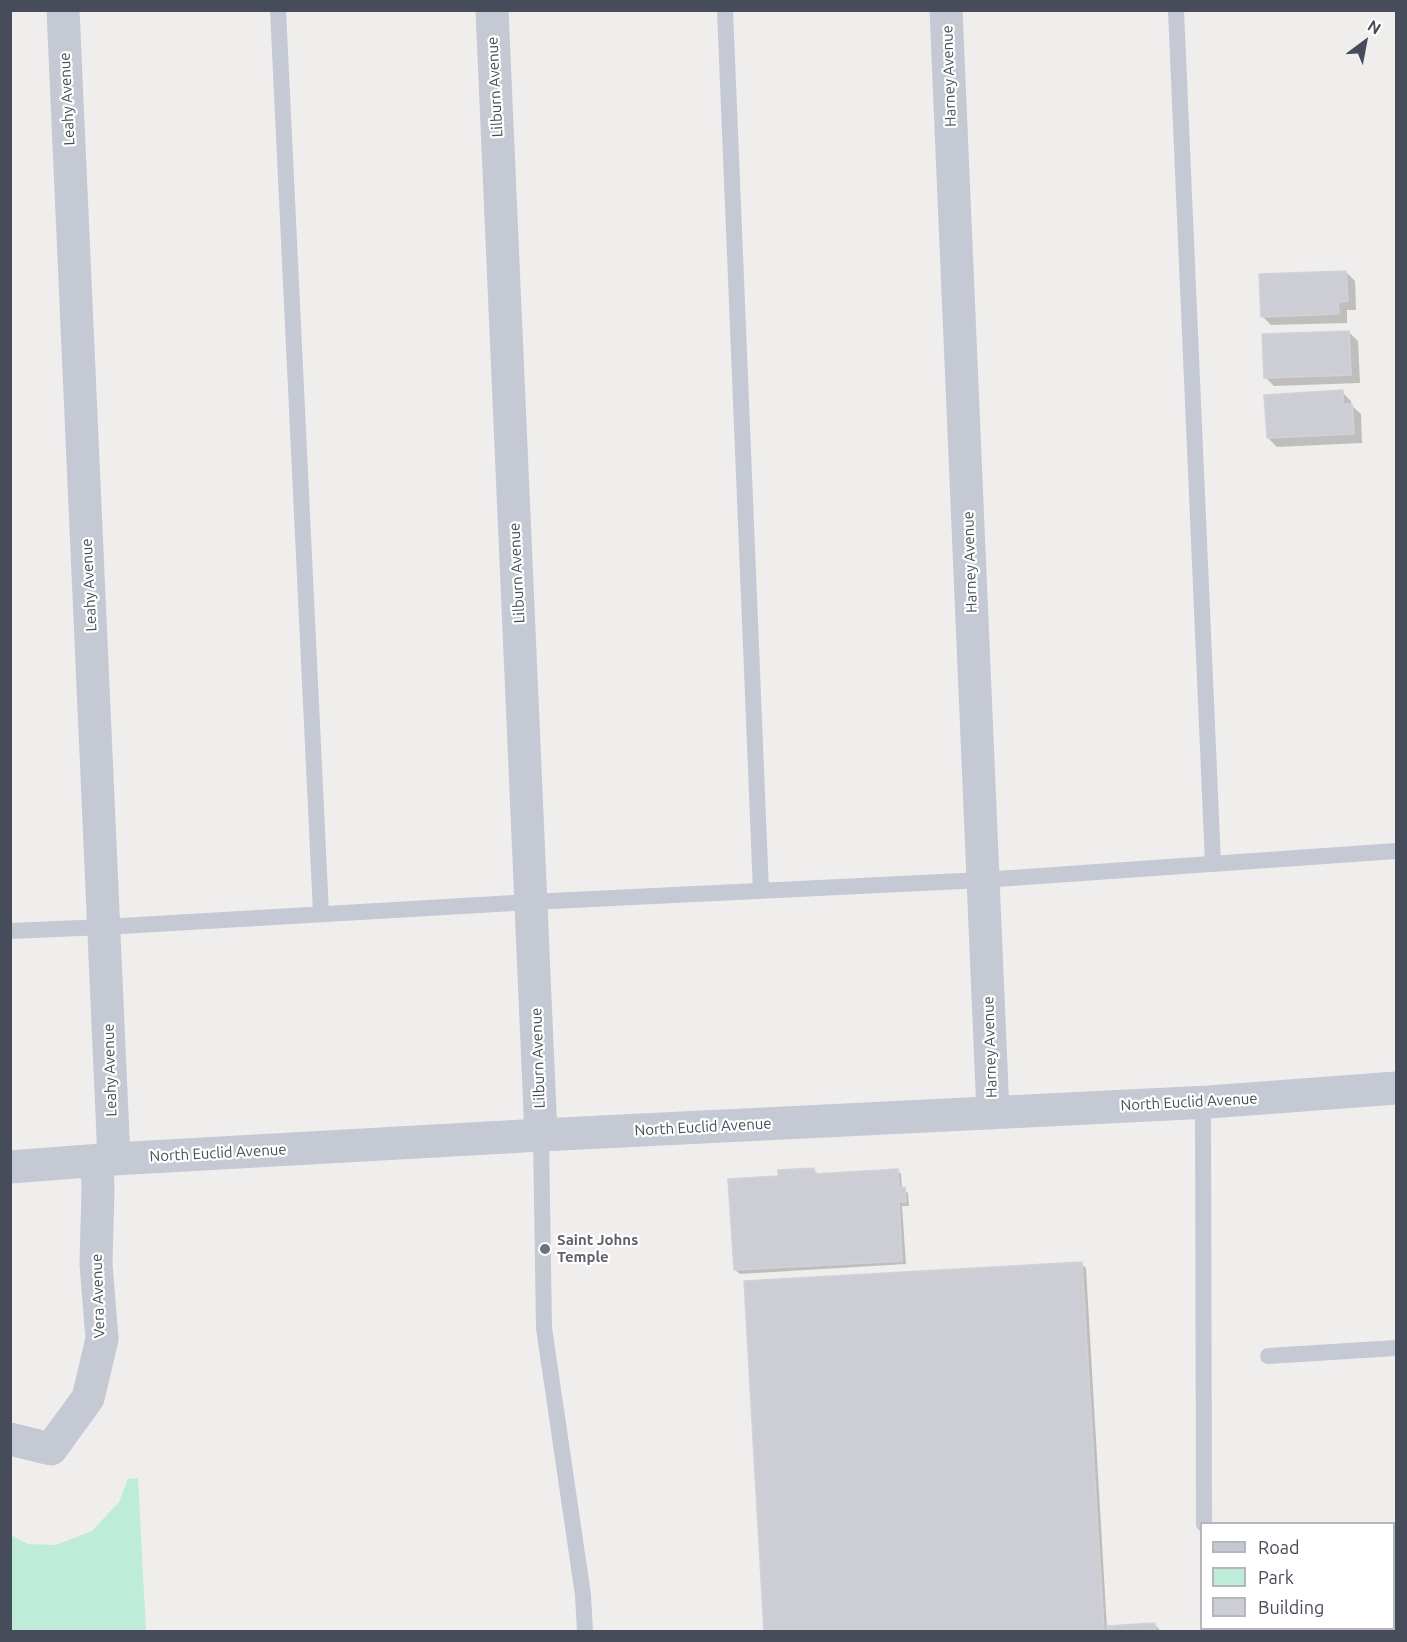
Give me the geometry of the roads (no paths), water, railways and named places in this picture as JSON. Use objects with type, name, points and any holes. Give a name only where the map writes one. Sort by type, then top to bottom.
[{"type":"street","name":"Leahy Avenue","points":[[63,10],[104,927],[106,1160]]},
{"type":"street","name":"Lilburn Avenue","points":[[492,10],[541,1135]]},
{"type":"street","name":"Harney Avenue","points":[[946,10],[993,1113]]},
{"type":"street","name":"North Euclid Avenue","points":[[10,1167],[541,1135],[1203,1102],[1396,1088]]},
{"type":"street","name":"Vera Avenue","points":[[10,1439],[51,1449],[88,1398],[102,1339],[96,1264],[98,1189],[106,1160]]},
{"type":"lane","points":[[278,10],[321,914]]},
{"type":"lane","points":[[725,10],[761,891]]},
{"type":"lane","points":[[1176,10],[1213,864]]},
{"type":"lane","points":[[10,931],[983,880],[1396,851]]},
{"type":"lane","points":[[1203,1102],[1204,1522]]},
{"type":"lane","points":[[541,1135],[544,1328],[583,1595],[585,1632]]},
{"type":"lane","points":[[1268,1356],[1396,1348]]},
{"type":"place","name":"Saint Johns Temple","points":[[545,1249]]}]
